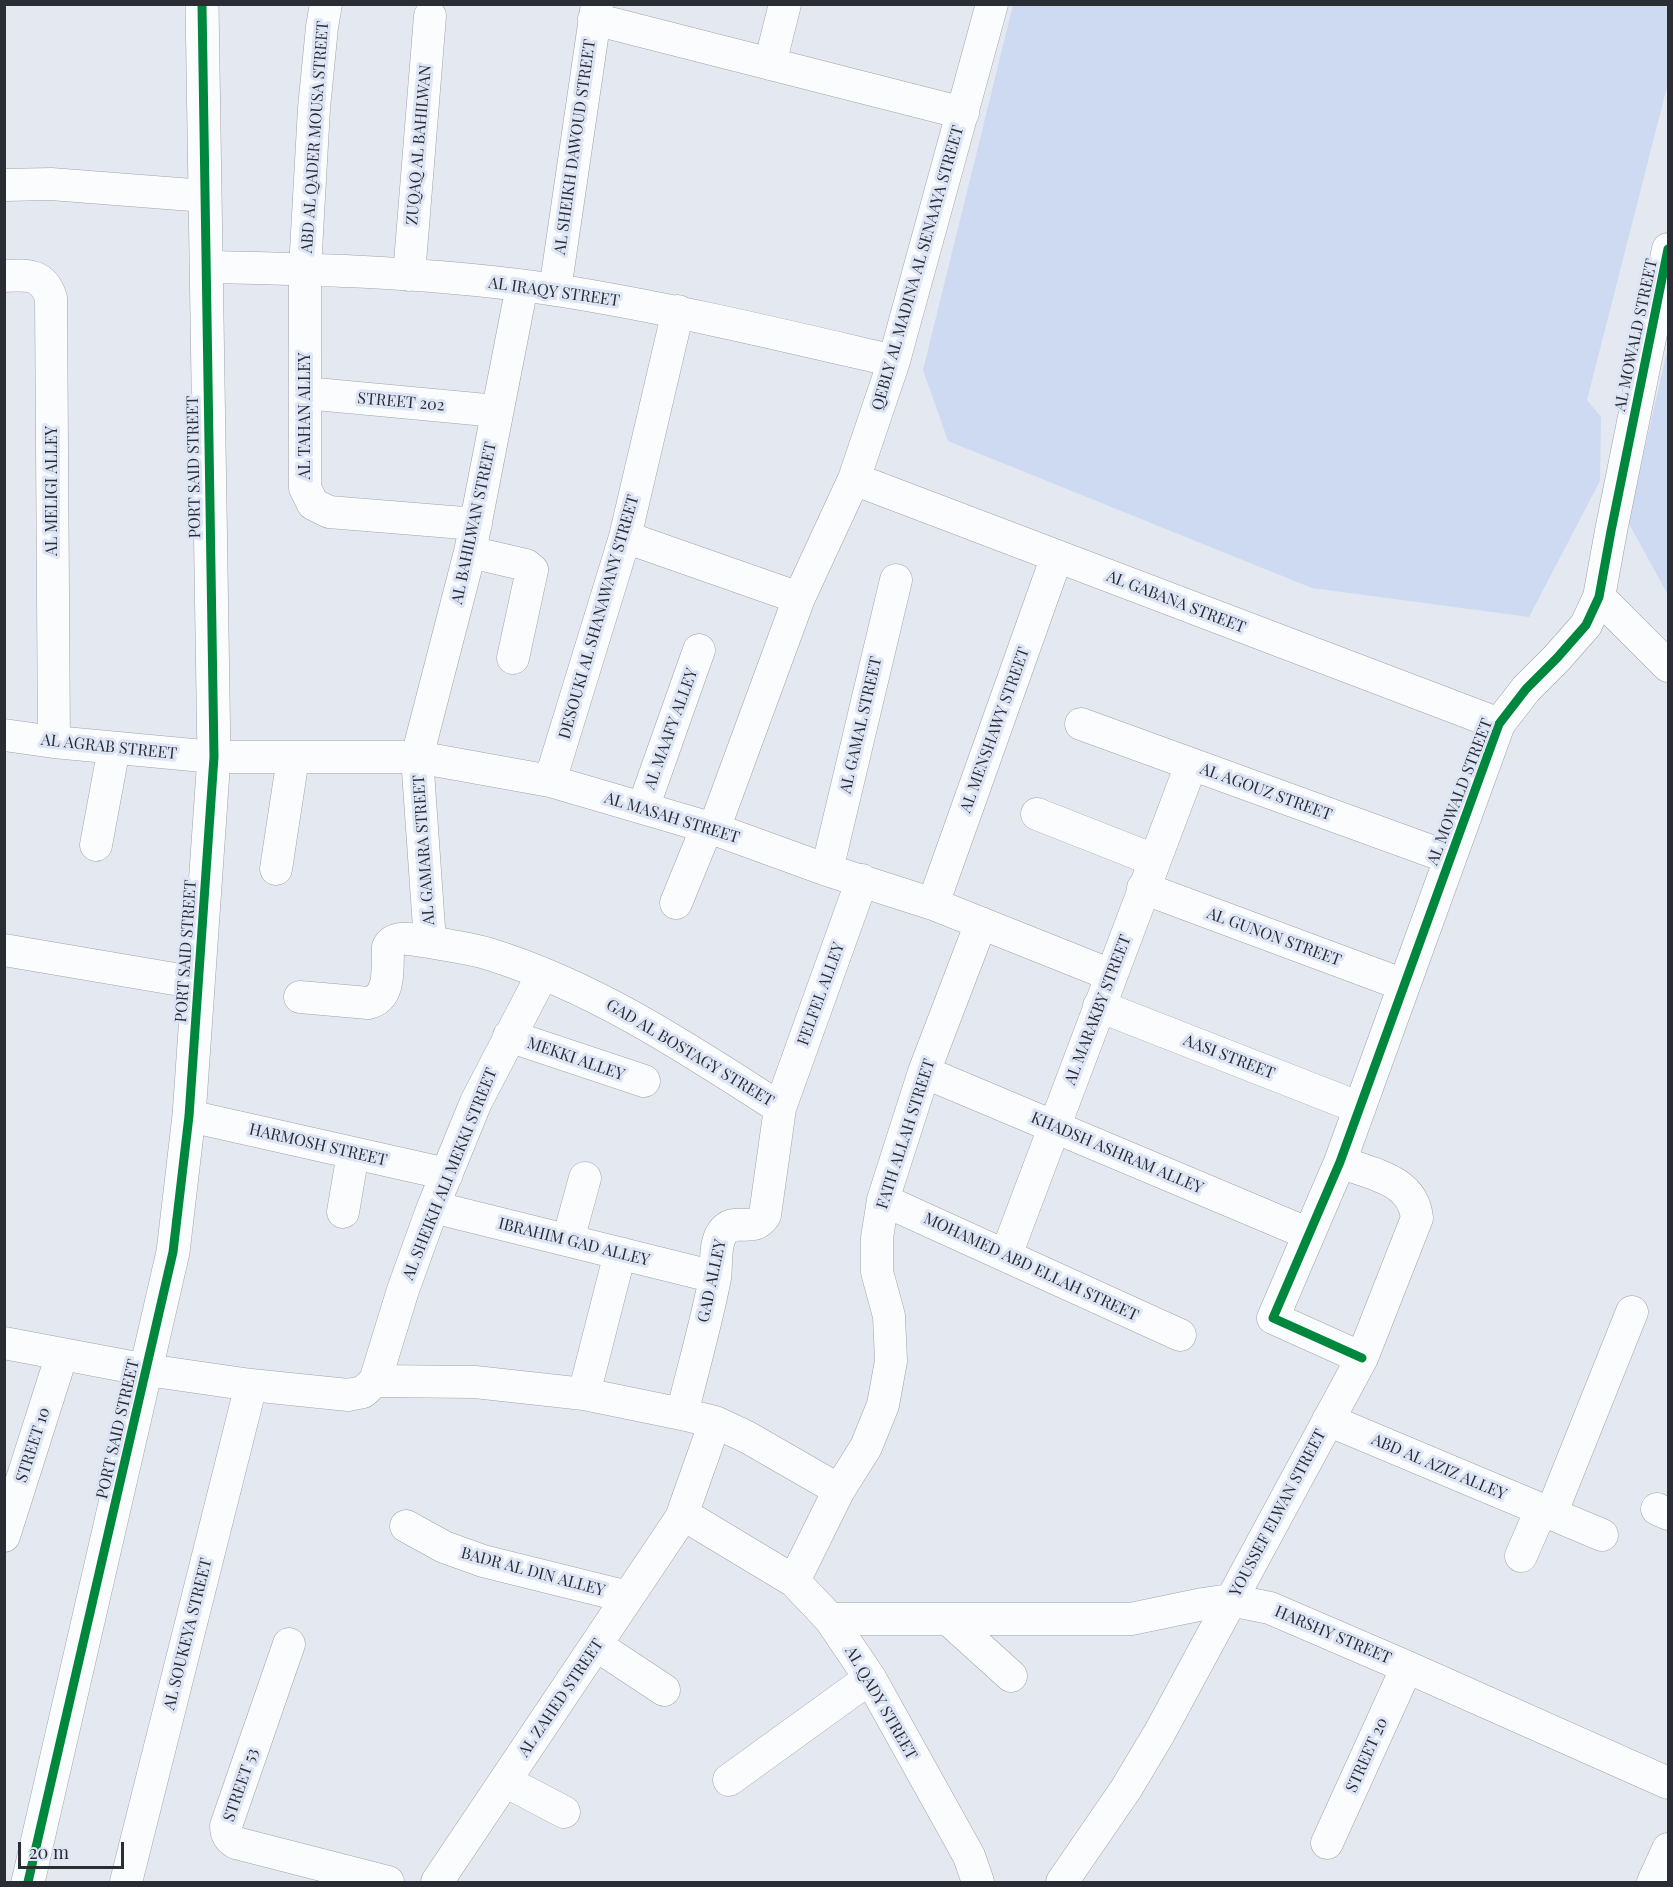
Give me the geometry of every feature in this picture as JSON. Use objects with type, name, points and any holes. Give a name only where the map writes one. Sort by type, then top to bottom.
[{"type":"street","name":"PORT SAID STREET","points":[[28,1882],[173,1252],[189,1116],[214,757],[202,4]]},
{"type":"street","name":"ABD AL QADER MOUSA STREET","points":[[305,269],[314,108],[326,4]]},
{"type":"street","points":[[770,64],[785,4]]},
{"type":"street","name":"QEBLY AL MADINA AL SENAAYA STREET","points":[[676,903],[711,828],[799,597],[854,479],[894,361],[992,4]]},
{"type":"street","points":[[596,12],[770,64],[963,113]]},
{"type":"street","name":"AL SHEIKH DAWOUD STREET","points":[[555,290],[596,12]]},
{"type":"street","name":"ZUQAQ AL BAHILWAN","points":[[409,275],[430,16]]},
{"type":"street","points":[[4,185],[51,184],[205,196]]},
{"type":"street","name":"AL MOWALD STREET","points":[[1362,1358],[1273,1318],[1340,1162],[1499,724],[1526,689],[1586,625],[1599,597],[1668,249]]},
{"type":"street","name":"AL IRAQY STREET","points":[[207,267],[305,269],[409,275],[555,290],[678,311],[894,361]]},
{"type":"street","name":"AL TAHAN ALLEY","points":[[305,269],[305,488],[313,504],[329,512],[473,538],[526,565],[532,570],[513,658]]},
{"type":"street","name":"AL MELIGI ALLEY","points":[[4,276],[35,278],[48,290],[51,298],[54,742]]},
{"type":"street","name":"AL BAHILWAN STREET","points":[[417,757],[473,538],[522,286]]},
{"type":"street","name":"DESOUKI AL SHANAWANY STREET","points":[[550,781],[625,537],[678,311]]},
{"type":"street","name":"STREET 202","points":[[305,393],[497,411]]},
{"type":"street","name":"AL GABANA STREET","points":[[854,479],[1499,724]]},
{"type":"street","points":[[625,537],[799,597]]},
{"type":"street","name":"AL MENSHAWY STREET","points":[[933,904],[1057,556]]},
{"type":"street","name":"AL GAMAL STREET","points":[[827,870],[896,580]]},
{"type":"street","points":[[1599,597],[1668,666]]},
{"type":"street","name":"AL MAAFY ALLEY","points":[[643,808],[699,650]]},
{"type":"street","name":"AL AGOUZ STREET","points":[[1081,724],[1450,858]]},
{"type":"street","name":"AL AGRAB STREET","points":[[4,735],[214,757]]},
{"type":"street","points":[[96,845],[114,748]]},
{"type":"street","name":"AL MASAH STREET","points":[[214,757],[417,757],[550,781],[711,828],[827,870],[933,904],[1111,975]]},
{"type":"street","name":"AL GAMARA STREET","points":[[300,997],[374,1002],[385,990],[388,947],[391,942],[397,939],[430,942],[417,757]]},
{"type":"street","points":[[276,869],[292,758]]},
{"type":"street","name":"AL MARAKBY STREET","points":[[1006,1255],[1191,765]]},
{"type":"street","name":"AL GUNON STREET","points":[[1037,814],[1149,874],[1404,985]]},
{"type":"street","name":"FELFEL ALLEY","points":[[780,1108],[862,880]]},
{"type":"street","name":"FATH ALLAH STREET","points":[[794,1581],[839,1490],[866,1447],[883,1405],[891,1361],[889,1316],[877,1272],[876,1238],[883,1200],[924,1072],[981,923]]},
{"type":"street","name":"GAD AL BOSTAGY STREET","points":[[430,942],[488,953],[594,996],[643,1022],[780,1108]]},
{"type":"street","points":[[4,950],[198,983]]},
{"type":"street","name":"AL SHEIKH ALI MEKKI STREET","points":[[375,1381],[403,1290],[433,1207],[476,1102],[542,975]]},
{"type":"street","name":"AASI STREET","points":[[1099,1006],[1360,1108]]},
{"type":"street","name":"MEKKI ALLEY","points":[[509,1036],[644,1081]]},
{"type":"street","name":"KHADSH ASHRAM ALLEY","points":[[924,1072],[1309,1234]]},
{"type":"street","name":"GAD ALLEY","points":[[682,1414],[715,1277],[721,1234],[725,1229],[736,1224],[753,1225],[765,1215],[780,1108]]},
{"type":"street","name":"HARMOSH STREET","points":[[189,1116],[447,1174]]},
{"type":"street","points":[[343,1212],[353,1153]]},
{"type":"street","name":"YOUSSEF ELWAN STREET","points":[[1062,1882],[1126,1789],[1193,1673],[1230,1600],[1362,1358],[1417,1218],[1412,1199],[1399,1185],[1340,1162]]},
{"type":"street","points":[[568,1240],[585,1178]]},
{"type":"street","name":"MOHAMED ABD ELLAH STREET","points":[[883,1200],[1180,1335]]},
{"type":"street","name":"IBRAHIM GAD ALLEY","points":[[433,1207],[715,1277]]},
{"type":"street","points":[[584,1394],[620,1253]]},
{"type":"street","points":[[1521,1556],[1546,1512],[1632,1312]]},
{"type":"street","points":[[4,1343],[147,1370],[251,1385],[348,1395],[363,1392],[375,1381],[475,1382],[584,1394],[715,1422],[747,1437],[839,1490]]},
{"type":"street","name":"STREET 10","points":[[4,1536],[62,1354]]},
{"type":"street","name":"AL SOUKEYA STREET","points":[[126,1882],[251,1385]]},
{"type":"street","name":"ABD AL AZIZ ALLEY","points":[[1328,1420],[1602,1535]]},
{"type":"street","name":"AL ZAHED STREET","points":[[437,1882],[684,1517],[715,1422]]},
{"type":"street","name":"AL QADY STREET","points":[[684,1517],[794,1581],[830,1620],[870,1678],[969,1856],[978,1882]]},
{"type":"street","name":"BADR AL DIN ALLEY","points":[[406,1526],[444,1547],[483,1561],[628,1597]]},
{"type":"street","name":"HARSHY STREET","points":[[830,1620],[1131,1619],[1230,1600],[1270,1608],[1668,1783]]},
{"type":"street","points":[[948,1619],[1011,1676]]},
{"type":"street","name":"STREET 53","points":[[289,1644],[226,1831],[231,1840],[236,1843],[388,1882]]},
{"type":"street","points":[[596,1645],[664,1690]]},
{"type":"street","name":"STREET 20","points":[[1327,1843],[1407,1667]]},
{"type":"street","points":[[729,1780],[870,1678]]},
{"type":"street","points":[[505,1781],[564,1812]]},
{"type":"street","points":[[1653,1882],[1668,1850]]},
{"type":"shaded area","points":[[1013,5],[1668,5],[1668,83],[1587,400],[1601,417],[1600,481],[1529,617],[1312,588],[948,441],[923,370]]},
{"type":"shaded area","points":[[1668,347],[1668,595],[1628,522]]},
{"type":"cycle path","points":[[28,1882],[173,1252],[189,1116],[214,757],[202,4]]},
{"type":"cycle path","points":[[1362,1358],[1273,1318],[1340,1162],[1499,724],[1526,689],[1586,625],[1599,597],[1668,249]]}]
